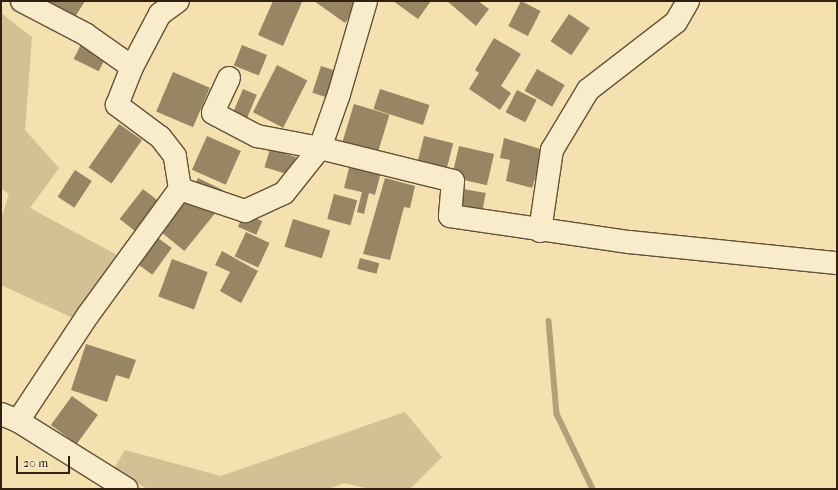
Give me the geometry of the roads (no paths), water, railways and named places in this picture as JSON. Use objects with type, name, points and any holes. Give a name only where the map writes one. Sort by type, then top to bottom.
[{"type":"street","points":[[22,1],[85,34],[132,66]]},
{"type":"street","points":[[127,489],[9,417],[88,315],[180,189],[175,156],[160,137],[117,106],[132,66],[160,14],[178,1]]},
{"type":"street","points":[[180,189],[245,211],[284,193],[320,148],[339,94],[366,1]]},
{"type":"street","points":[[540,232],[552,150],[588,90],[676,22],[688,1]]},
{"type":"street","points":[[229,78],[213,114],[257,136],[320,148],[453,181],[450,216],[540,232],[837,263]]},
{"type":"waterway","points":[[549,321],[557,414],[593,489]]}]
